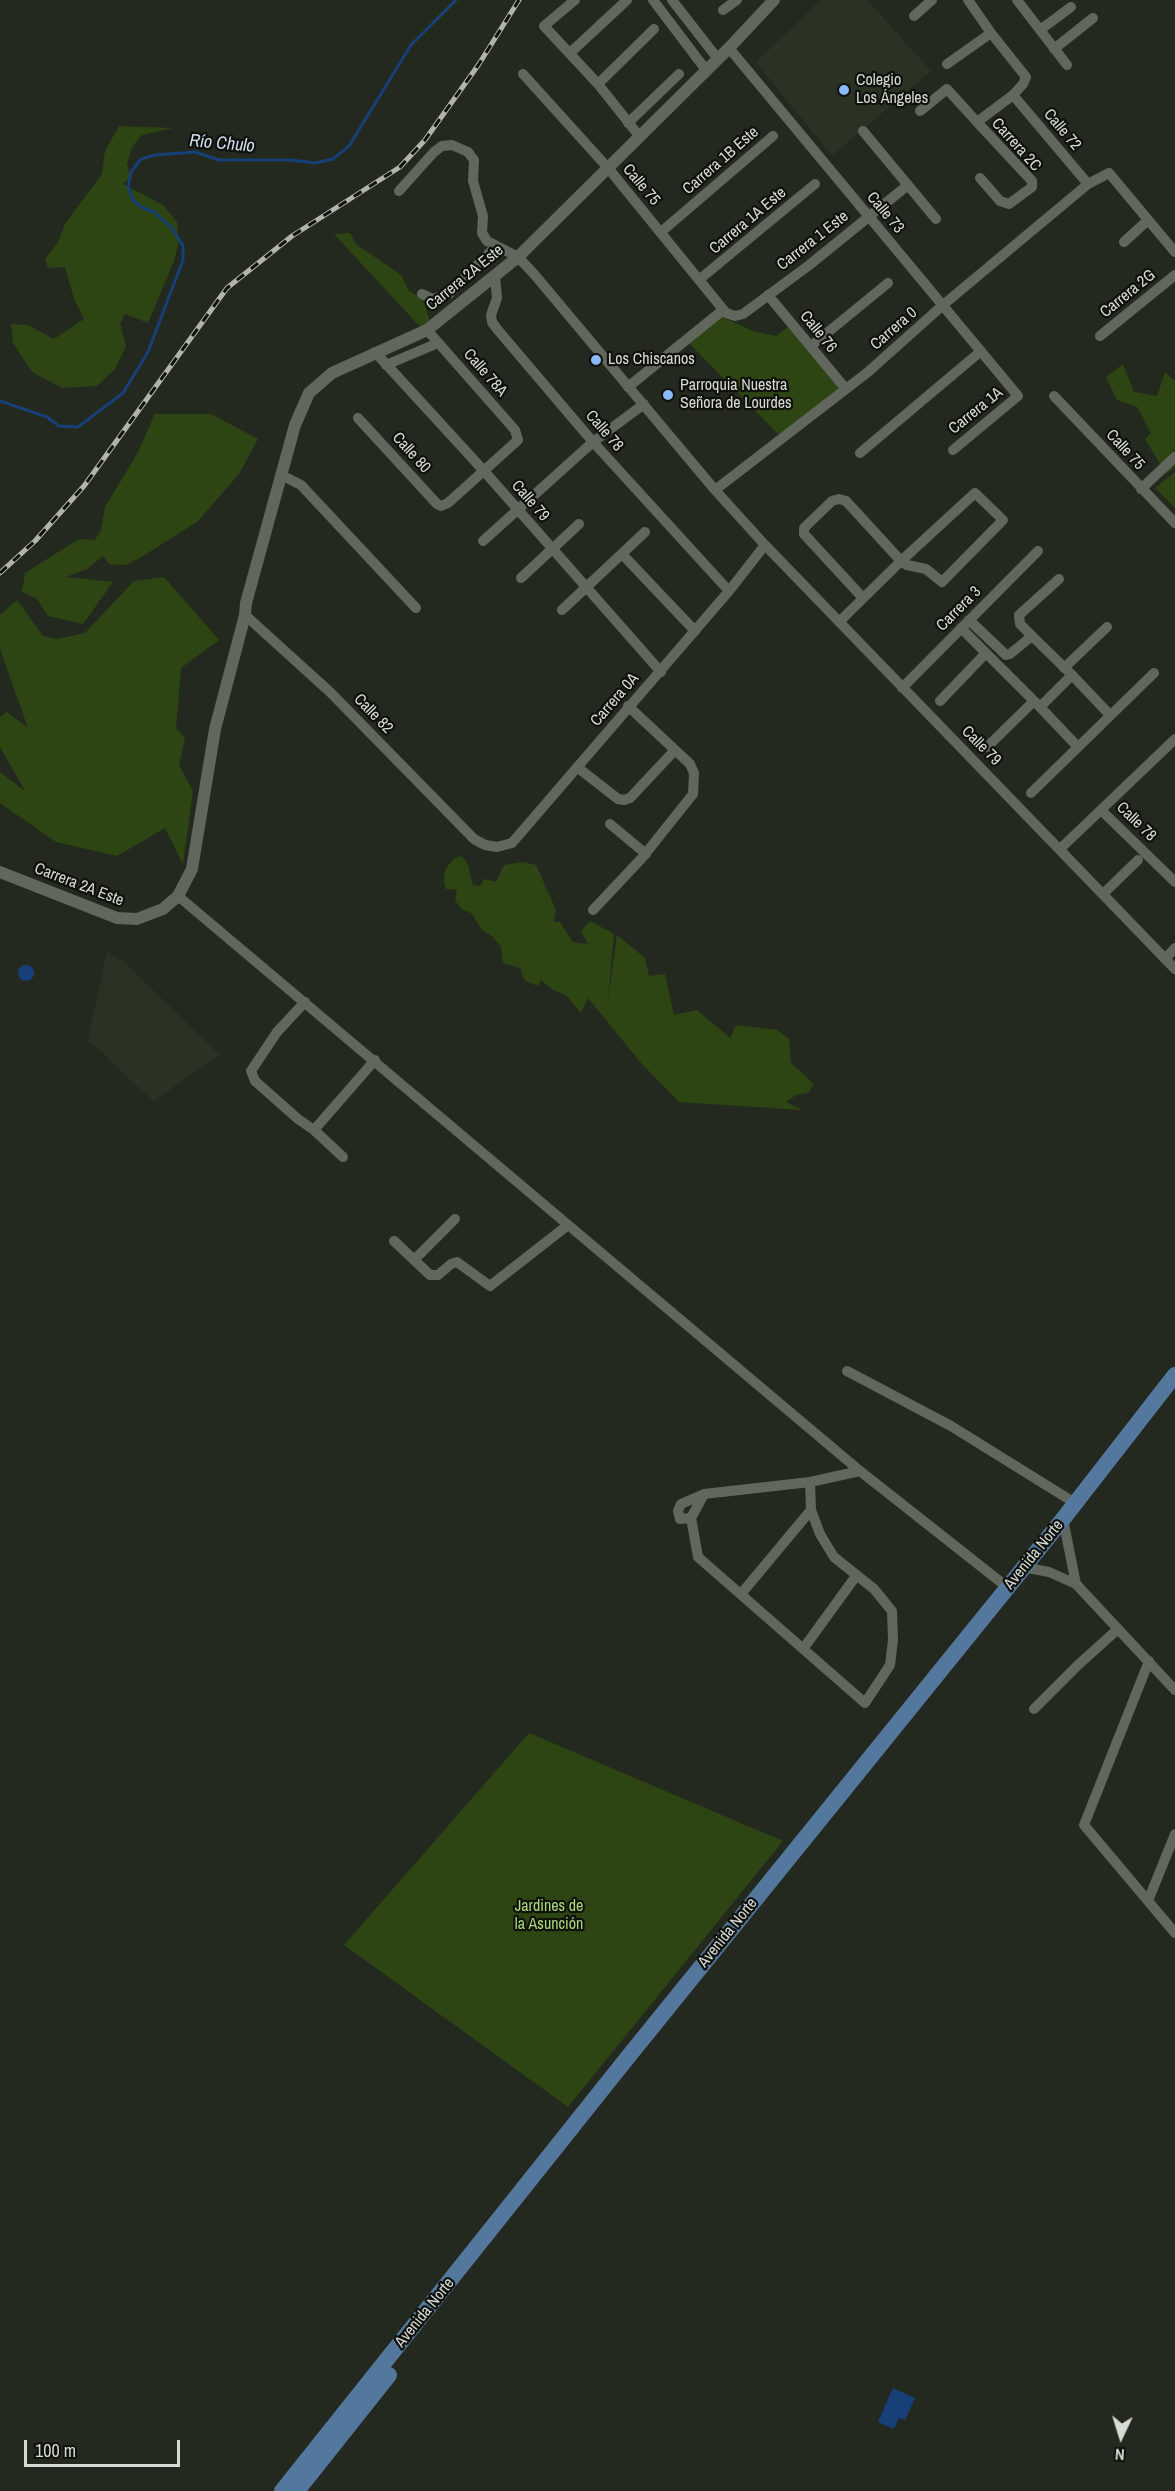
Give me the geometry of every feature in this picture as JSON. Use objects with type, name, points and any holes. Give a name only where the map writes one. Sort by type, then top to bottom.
[{"type":"main road","name":"Avenida Norte","points":[[1063,1526],[1075,1503],[1175,1375]]},
{"type":"main road","name":"Avenida Norte","points":[[297,2491],[1027,1568],[1175,1389]]},
{"type":"main road","name":"Avenida Norte","points":[[282,2491],[1007,1587],[1027,1568]]},
{"type":"street","points":[[575,0],[544,26],[598,84],[640,136]]},
{"type":"street","points":[[570,53],[627,0]]},
{"type":"street","points":[[653,0],[706,70]]},
{"type":"street","points":[[672,0],[718,59]]},
{"type":"street","points":[[723,10],[737,0]]},
{"type":"street","name":"Carrera 2A Este","points":[[0,872],[105,915],[128,920],[163,909],[178,896],[192,869],[215,729],[295,425],[309,393],[333,373],[427,330],[518,257],[729,48],[774,0]]},
{"type":"street","points":[[914,16],[932,0]]},
{"type":"street","points":[[947,64],[991,33],[969,0]]},
{"type":"street","points":[[1017,0],[1067,65]]},
{"type":"street","points":[[1040,30],[1071,7]]},
{"type":"street","points":[[1054,49],[1093,18]]},
{"type":"street","points":[[598,84],[654,29]]},
{"type":"street","name":"Carrera 2C","points":[[980,178],[1000,201],[1009,204],[1032,187],[1032,181],[976,122],[1013,95],[1026,77],[991,33]]},
{"type":"street","name":"Calle 73","points":[[729,48],[1018,396]]},
{"type":"street","name":"Calle 75","points":[[523,74],[608,168],[723,310],[735,316]]},
{"type":"street","points":[[628,123],[679,74]]},
{"type":"street","points":[[921,111],[947,89],[976,122]]},
{"type":"street","name":"Calle 72","points":[[1013,95],[1088,184]]},
{"type":"street","points":[[863,131],[936,219]]},
{"type":"street","name":"Carrera 1B Este","points":[[661,232],[773,136]]},
{"type":"street","points":[[399,191],[442,146],[461,148],[474,160],[473,181],[483,216],[482,233],[488,241],[518,257],[715,490],[765,545]]},
{"type":"street","name":"Carrera 0","points":[[715,490],[868,372],[943,305],[1088,184],[1109,173],[1148,220]]},
{"type":"street","name":"Carrera 1A Este","points":[[700,279],[815,184]]},
{"type":"street","name":"Carrera 1 Este","points":[[735,316],[743,314],[908,185]]},
{"type":"street","points":[[1124,242],[1148,220],[1175,252]]},
{"type":"street","points":[[422,294],[433,299],[449,294],[496,246]]},
{"type":"street","name":"Carrera 2G","points":[[1100,336],[1175,275]]},
{"type":"street","name":"Calle 78","points":[[495,276],[497,298],[491,315],[492,322],[593,442],[729,591]]},
{"type":"street","points":[[811,346],[888,283]]},
{"type":"street","name":"Calle 76","points":[[768,295],[845,388]]},
{"type":"street","points":[[628,387],[723,310]]},
{"type":"street","name":"Calle 78A","points":[[427,330],[519,437],[484,471]]},
{"type":"street","points":[[386,365],[438,343]]},
{"type":"street","points":[[860,453],[981,351]]},
{"type":"street","name":"Calle 79","points":[[375,352],[484,471],[661,672]]},
{"type":"street","name":"Carrera 1A","points":[[953,450],[1018,396]]},
{"type":"street","name":"Calle 75","points":[[1054,396],[1175,523]]},
{"type":"street","points":[[483,541],[593,442],[644,404]]},
{"type":"street","name":"Calle 80","points":[[358,418],[437,504],[443,506],[484,471]]},
{"type":"street","points":[[1141,489],[1175,457]]},
{"type":"street","points":[[282,475],[301,485],[416,608]]},
{"type":"street","points":[[839,622],[901,561],[975,493],[1003,520],[942,582],[926,569],[907,565],[901,561],[846,501],[839,499],[832,501],[804,528],[804,534],[863,598]]},
{"type":"street","points":[[521,578],[579,524]]},
{"type":"street","points":[[562,610],[645,532]]},
{"type":"street","name":"Calle 79","points":[[765,545],[1175,969]]},
{"type":"street","name":"Carrera 0A","points":[[474,839],[485,845],[497,847],[512,843],[628,706],[661,672],[765,545]]},
{"type":"street","name":"Carrera 3","points":[[902,688],[1038,551]]},
{"type":"street","points":[[622,554],[695,631]]},
{"type":"street","points":[[1059,579],[1019,615],[1020,624],[1110,715]]},
{"type":"street","name":"Calle 82","points":[[246,609],[474,839]]},
{"type":"street","points":[[969,620],[1006,655],[1032,636]]},
{"type":"street","points":[[987,747],[1037,704],[1107,627]]},
{"type":"street","points":[[961,628],[1078,747]]},
{"type":"street","points":[[940,702],[986,653]]},
{"type":"street","points":[[1031,793],[1154,673]]},
{"type":"street","points":[[594,910],[646,854],[693,794],[694,773],[690,764],[628,706]]},
{"type":"street","points":[[1060,849],[1175,739]]},
{"type":"street","points":[[577,767],[618,799],[624,800],[630,798],[675,750]]},
{"type":"street","name":"Calle 78","points":[[1101,810],[1175,882]]},
{"type":"street","points":[[610,824],[646,854]]},
{"type":"street","points":[[1103,894],[1138,860]]},
{"type":"street","points":[[178,896],[860,1471],[1007,1587]]},
{"type":"street","points":[[1165,958],[1175,948]]},
{"type":"street","points":[[305,1002],[277,1032],[251,1071],[255,1081],[314,1130],[343,1158]]},
{"type":"street","points":[[314,1130],[375,1060]]},
{"type":"street","points":[[414,1260],[455,1219]]},
{"type":"street","points":[[394,1241],[432,1276],[438,1275],[451,1264],[460,1263],[490,1286],[568,1225]]},
{"type":"street","points":[[847,1371],[951,1426],[1075,1503]]},
{"type":"street","points":[[691,1518],[680,1519],[678,1512],[681,1504],[705,1494],[810,1482],[860,1471]]},
{"type":"street","points":[[705,1494],[691,1518],[698,1557],[865,1703],[890,1665],[893,1640],[892,1611],[874,1589],[834,1557],[820,1534],[811,1510],[810,1482]]},
{"type":"street","points":[[741,1594],[811,1510]]},
{"type":"street","points":[[1063,1526],[1076,1584]]},
{"type":"street","points":[[1027,1568],[1049,1572],[1076,1584],[1175,1690]]},
{"type":"street","points":[[803,1649],[856,1576]]},
{"type":"street","points":[[1034,1709],[1118,1629]]},
{"type":"street","points":[[1149,1661],[1084,1826],[1175,1933]]},
{"type":"street","points":[[1148,1901],[1175,1834]]},
{"type":"shaded area","name":"Colegio Los Ángeles","points":[[821,0],[867,0],[931,71],[832,156],[756,62]]},
{"type":"shaded area","points":[[107,952],[124,962],[220,1055],[153,1101],[88,1040]]},
{"type":"green space","points":[[119,126],[173,128],[142,135],[132,147],[127,164],[131,177],[123,184],[163,205],[177,222],[179,241],[174,261],[148,323],[125,314],[120,324],[126,346],[115,369],[97,386],[62,388],[32,372],[13,343],[11,324],[28,325],[54,339],[84,319],[74,299],[65,267],[48,268],[45,259],[58,242],[65,224],[102,174],[105,151]]},
{"type":"green space","points":[[350,233],[356,244],[401,275],[409,291],[423,299],[431,325],[424,331],[334,234]]},
{"type":"green space","points":[[720,316],[753,331],[776,336],[788,327],[839,388],[780,436],[689,343]]},
{"type":"green space","points":[[1123,364],[1134,392],[1157,396],[1165,372],[1175,381],[1175,467],[1166,474],[1145,439],[1151,433],[1137,407],[1117,400],[1106,377]]},
{"type":"green space","points":[[155,414],[211,414],[258,439],[239,474],[197,522],[125,565],[109,564],[103,556],[87,569],[66,577],[113,582],[83,624],[48,616],[37,599],[22,592],[25,573],[79,539],[95,540],[101,530],[105,507],[137,454]]},
{"type":"green space","points":[[1175,472],[1175,508],[1155,488]]},
{"type":"green space","points":[[164,577],[219,640],[181,668],[176,728],[185,738],[179,765],[193,791],[183,864],[165,828],[117,856],[56,842],[0,803],[0,772],[25,791],[0,747],[0,717],[7,712],[28,728],[0,649],[0,615],[17,600],[43,636],[58,639],[85,633],[134,581]]},
{"type":"green space","points":[[462,856],[468,865],[473,885],[480,886],[484,879],[496,882],[504,865],[523,862],[536,865],[556,910],[554,922],[560,922],[573,942],[588,944],[581,931],[590,921],[614,934],[608,1001],[617,935],[645,958],[649,976],[665,974],[674,1015],[697,1010],[730,1038],[736,1025],[777,1030],[789,1039],[791,1063],[814,1084],[808,1093],[796,1095],[786,1102],[802,1110],[679,1102],[642,1064],[588,998],[581,1013],[566,995],[553,990],[541,980],[538,986],[525,981],[520,968],[503,963],[501,947],[492,936],[482,930],[471,913],[461,909],[455,900],[457,890],[446,889],[445,870],[453,859]]},
{"type":"green space","name":"Jardines de la Asunción","points":[[529,1733],[783,1841],[568,2107],[344,1945]]},
{"type":"water","points":[[23,965],[29,965],[34,973],[32,979],[23,981],[18,976],[18,970]]},
{"type":"water","points":[[893,2388],[915,2398],[905,2420],[899,2418],[894,2429],[878,2422]]},
{"type":"waterway","name":"Río Chulo","points":[[0,401],[47,417],[59,426],[78,427],[123,393],[148,352],[183,260],[183,246],[172,228],[154,212],[141,207],[133,200],[128,187],[131,172],[141,159],[155,155],[195,152],[219,160],[291,160],[315,163],[333,159],[349,146],[411,45],[456,0]]},
{"type":"railway","points":[[0,573],[35,541],[84,486],[227,288],[292,236],[400,167],[425,140],[479,64],[519,0]]},
{"type":"place","name":"Colegio Los Ángeles","points":[[844,90]]},
{"type":"place","name":"Los Chiscanos","points":[[596,360]]},
{"type":"place","name":"Parroquia Nuestra Señora de Lourdes","points":[[668,395]]}]
